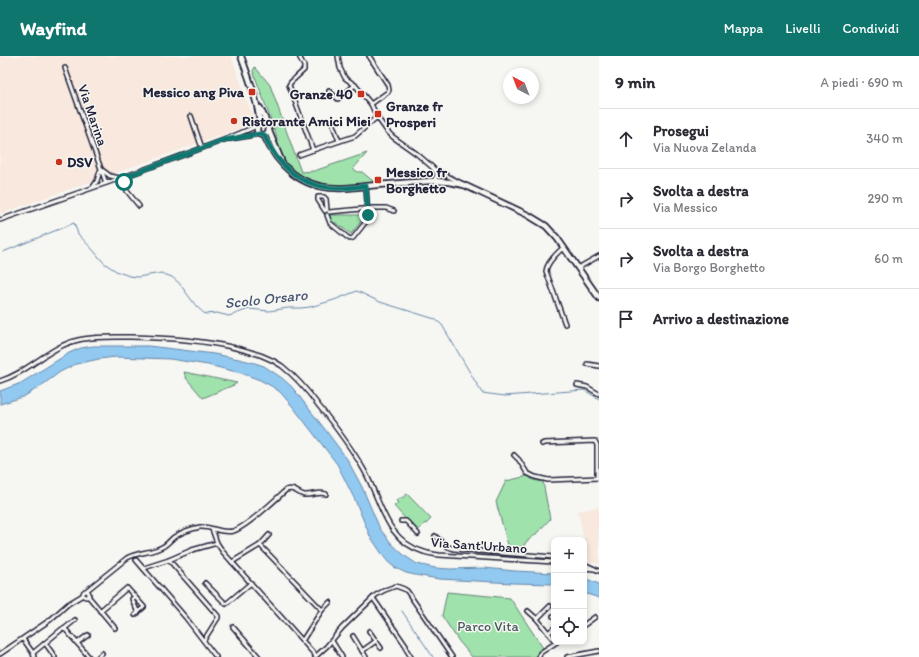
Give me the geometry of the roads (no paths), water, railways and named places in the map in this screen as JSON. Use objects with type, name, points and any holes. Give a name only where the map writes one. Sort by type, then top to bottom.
[{"type":"street","points":[[241,56],[256,101],[260,119],[257,130],[262,134],[284,166],[299,178],[317,186],[337,188],[434,180],[464,185]]},
{"type":"street","points":[[299,56],[304,66],[304,70],[291,82],[290,87],[313,150]]},
{"type":"street","points":[[338,56],[340,68],[345,78],[354,85],[371,104],[386,131],[432,167],[437,175],[434,180]]},
{"type":"street","points":[[369,56],[390,90],[371,104]]},
{"type":"street","name":"Via Marina","points":[[65,68],[106,183]]},
{"type":"street","points":[[329,91],[338,99],[354,85]]},
{"type":"street","points":[[256,101],[266,123],[269,126],[269,131],[276,150],[284,166]]},
{"type":"street","points":[[191,116],[202,148]]},
{"type":"street","points":[[298,155],[356,136],[377,117]]},
{"type":"street","points":[[0,220],[122,178],[224,140],[248,130],[261,122],[266,123]]},
{"type":"street","points":[[333,125],[338,141]]},
{"type":"street","points":[[248,130],[252,136]]},
{"type":"street","points":[[224,140],[268,133],[269,131]]},
{"type":"street","points":[[432,167],[464,185],[524,213],[541,223],[552,232],[599,298]]},
{"type":"street","points":[[92,188],[100,175],[101,169],[110,176],[122,178]]},
{"type":"street","points":[[122,178],[127,191],[138,206]]},
{"type":"street","points":[[366,186],[368,209],[368,219],[352,239],[347,237],[330,223],[327,212],[368,209],[386,208],[394,211]]},
{"type":"street","points":[[565,249],[559,251],[548,265],[546,271],[566,324]]},
{"type":"street","points":[[578,268],[599,256]]},
{"type":"street","name":"Via Sant'Urbano","points":[[0,381],[20,373],[55,349],[82,339],[106,337],[166,338],[203,342],[255,353],[281,365],[305,388],[357,459],[372,485],[389,525],[399,537],[414,548],[439,555],[551,562]]},
{"type":"street","points":[[587,364],[599,366]]},
{"type":"street","points":[[576,385],[587,387],[599,394]]},
{"type":"street","points":[[514,455],[527,473],[535,477],[548,480],[598,478],[598,445],[595,441],[542,444]]},
{"type":"street","points":[[0,654],[50,620],[68,604],[83,595],[84,592],[129,557],[163,547],[173,538],[185,531],[202,527],[225,532],[233,531],[247,523],[286,490],[294,489],[302,494],[310,495],[326,494]]},
{"type":"street","name":"Via Sant'Urbano","points":[[401,521],[407,522],[418,534]]},
{"type":"street","points":[[212,529],[217,543],[223,552],[315,656],[332,641],[342,628],[372,598],[380,592],[398,586],[407,591],[452,657]]},
{"type":"street","points":[[232,562],[260,545],[269,535]]},
{"type":"street","name":"Via Sant'Urbano","points":[[435,536],[446,546],[454,549],[551,557]]},
{"type":"street","points":[[144,569],[192,550],[217,543]]},
{"type":"street","points":[[260,545],[322,610]]},
{"type":"street","points":[[136,560],[186,618],[216,657]]},
{"type":"street","points":[[169,560],[218,616],[204,640]]},
{"type":"street","points":[[587,565],[597,570]]},
{"type":"street","points":[[587,568],[597,570]]},
{"type":"street","points":[[205,583],[226,604],[251,583]]},
{"type":"street","points":[[100,611],[127,588],[144,607],[137,614],[132,599],[135,597]]},
{"type":"street","points":[[86,591],[89,595],[88,596],[115,628]]},
{"type":"street","points":[[83,595],[85,597],[88,596]]},
{"type":"street","points":[[372,598],[406,646],[406,649],[411,657]]},
{"type":"street","points":[[302,641],[322,610],[330,602]]},
{"type":"street","points":[[536,619],[550,606]]},
{"type":"street","points":[[528,611],[551,636]]},
{"type":"street","points":[[587,623],[595,617]]},
{"type":"street","points":[[33,653],[75,620]]},
{"type":"street","points":[[233,627],[259,657]]},
{"type":"street","points":[[64,629],[89,657]]},
{"type":"street","points":[[369,630],[380,648]]},
{"type":"street","points":[[78,643],[88,634]]},
{"type":"street","points":[[352,636],[366,657]]},
{"type":"street","points":[[23,639],[33,653],[34,657]]},
{"type":"street","points":[[332,641],[342,657]]},
{"type":"street","points":[[362,651],[376,641]]},
{"type":"street","points":[[45,643],[55,657]]},
{"type":"street","points":[[539,657],[540,653],[552,645]]},
{"type":"street","points":[[567,657],[599,651]]},
{"type":"street","points":[[98,657],[102,653]]},
{"type":"water","points":[[93,346],[148,346],[214,354],[264,366],[292,387],[327,432],[347,459],[362,487],[380,529],[392,544],[405,556],[417,564],[435,568],[484,568],[551,573],[551,584],[439,579],[406,573],[394,567],[384,557],[370,536],[355,500],[337,464],[293,407],[280,392],[273,387],[260,380],[241,373],[208,365],[170,359],[116,357],[99,359],[76,364],[60,372],[23,397],[0,404],[0,391],[21,383],[69,353],[81,348]]},
{"type":"water","points":[[587,579],[599,584],[599,598],[587,594]]},
{"type":"waterway","name":"Scolo Orsaro","points":[[3,252],[74,223],[78,234],[104,263],[116,271],[129,276],[138,277],[161,273],[172,277],[179,283],[196,306],[205,314],[217,313],[229,316],[249,309],[269,311],[310,307],[357,291],[380,302],[435,319],[442,325],[482,393],[505,396],[584,390],[599,399]]},
{"type":"waterway","points":[[402,611],[433,657]]},
{"type":"place","name":"Messico ang Piva","points":[[252,92]]},
{"type":"place","name":"Granze 40","points":[[361,94]]},
{"type":"place","name":"Granze fr Prosperi","points":[[378,114]]},
{"type":"place","name":"Ristorante Amici Miei","points":[[234,121]]},
{"type":"place","name":"DSV","points":[[59,162]]},
{"type":"place","name":"Messico fr Borghetto","points":[[378,180]]},
{"type":"park label","name":"Parco Vita","points":[[488,626]]}]
